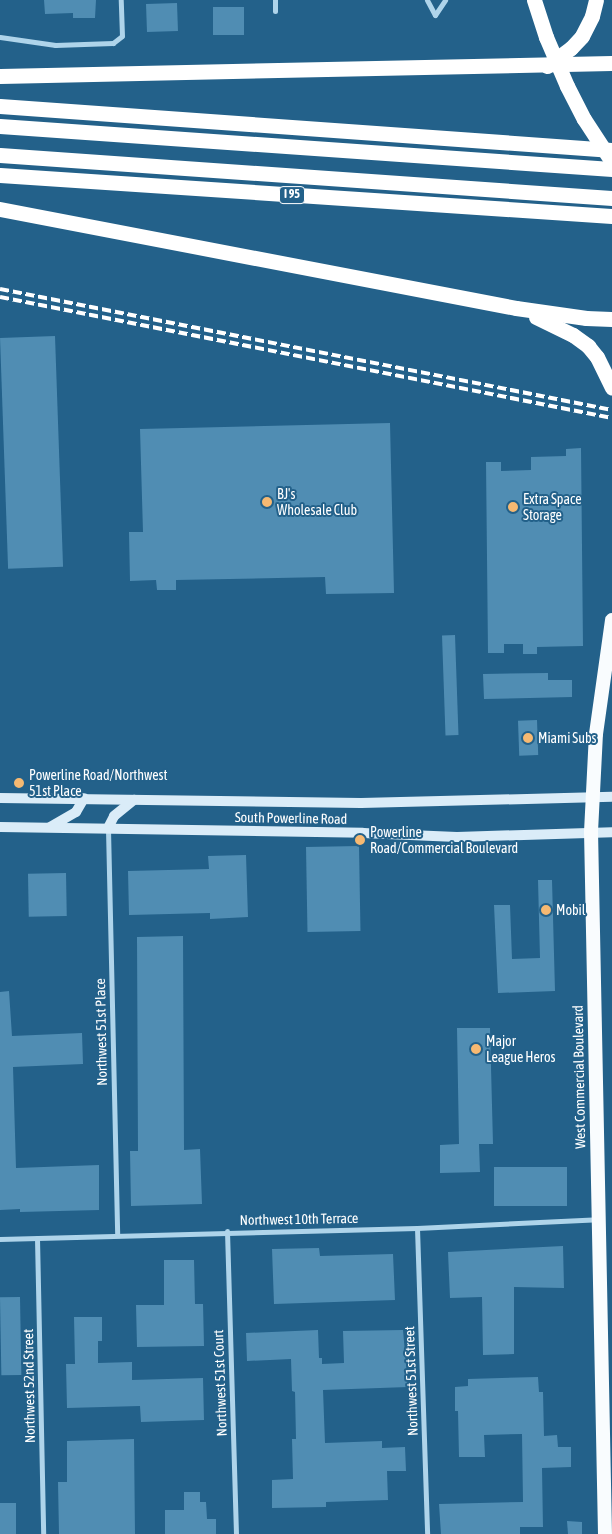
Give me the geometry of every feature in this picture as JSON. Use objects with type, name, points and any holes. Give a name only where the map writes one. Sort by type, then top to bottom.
[{"type":"highway","points":[[534,0],[546,37],[567,86],[584,119],[612,162]]},
{"type":"highway","points":[[547,66],[582,36],[592,16],[596,0]]},
{"type":"highway","points":[[0,76],[612,64]]},
{"type":"highway","points":[[0,106],[612,150]]},
{"type":"highway","points":[[0,126],[612,169]]},
{"type":"highway","points":[[0,155],[612,198]]},
{"type":"highway","name":"I 95","points":[[0,175],[612,216]]},
{"type":"highway","points":[[0,209],[516,308],[586,318],[612,319]]},
{"type":"highway","points":[[516,308],[565,330],[581,340],[597,357],[612,388]]},
{"type":"highway","name":"West Commercial Boulevard","points":[[606,1534],[598,1219],[592,798],[602,682],[612,620]]},
{"type":"highway","points":[[601,1338],[612,1406]]},
{"type":"main road","name":"South Powerline Road","points":[[0,798],[361,803],[612,797]]},
{"type":"main road","points":[[49,827],[76,812],[84,798]]},
{"type":"main road","points":[[108,828],[114,816],[134,800]]},
{"type":"main road","name":"South Powerline Road","points":[[0,827],[370,833],[457,837],[612,832]]},
{"type":"street","points":[[0,37],[55,45],[113,43],[122,36],[121,0]]},
{"type":"street","points":[[275,0],[275,11]]},
{"type":"street","points":[[426,0],[435,15],[445,0]]},
{"type":"street","name":"Northwest 51st Place","points":[[108,828],[117,1235]]},
{"type":"street","name":"Northwest 10th Terrace","points":[[0,1239],[227,1231],[417,1228],[598,1219]]},
{"type":"street","name":"Northwest 51st Street","points":[[417,1228],[427,1534]]},
{"type":"street","name":"Northwest 51st Court","points":[[227,1231],[236,1534]]},
{"type":"street","name":"Northwest 52nd Street","points":[[37,1238],[43,1534]]},
{"type":"building","points":[[44,0],[96,0],[95,18],[73,18],[73,13],[45,14]]},
{"type":"building","points":[[177,3],[178,31],[147,32],[146,4]]},
{"type":"building","points":[[213,7],[244,7],[244,35],[213,35]]},
{"type":"building","points":[[55,336],[63,567],[8,569],[0,338]]},
{"type":"building","points":[[390,423],[394,593],[326,594],[325,577],[176,580],[176,590],[157,590],[156,580],[130,581],[129,532],[143,532],[140,429]]},
{"type":"building","points":[[581,448],[583,646],[537,647],[537,654],[523,654],[523,644],[504,644],[504,653],[488,653],[486,462],[501,462],[501,471],[531,470],[531,457],[566,456],[566,449]]},
{"type":"building","points":[[442,635],[455,635],[458,735],[445,735]]},
{"type":"building","points":[[548,673],[548,680],[572,680],[572,697],[484,699],[483,674]]},
{"type":"building","points":[[537,720],[538,755],[519,756],[518,721]]},
{"type":"building","points":[[359,846],[360,931],[307,932],[306,847]]},
{"type":"building","points":[[246,855],[248,917],[210,919],[210,913],[129,915],[128,871],[209,869],[208,856]]},
{"type":"building","points":[[66,873],[67,916],[29,917],[28,874]]},
{"type":"building","points":[[538,880],[552,880],[555,991],[498,993],[494,905],[510,905],[512,959],[540,958]]},
{"type":"building","points":[[183,936],[184,1150],[200,1149],[202,1204],[131,1206],[130,1151],[138,1151],[137,937]]},
{"type":"building","points":[[9,991],[12,1036],[82,1033],[83,1064],[13,1067],[16,1168],[99,1165],[99,1210],[20,1212],[20,1209],[0,1210],[0,992]]},
{"type":"building","points":[[457,1028],[490,1028],[493,1144],[479,1144],[480,1172],[440,1173],[440,1145],[459,1144]]},
{"type":"building","points":[[494,1167],[567,1167],[567,1206],[494,1206]]},
{"type":"building","points":[[563,1246],[564,1288],[514,1287],[514,1354],[483,1355],[482,1297],[450,1298],[448,1252]]},
{"type":"building","points":[[319,1248],[320,1256],[393,1254],[395,1300],[274,1304],[272,1249]]},
{"type":"building","points":[[164,1260],[194,1260],[195,1304],[203,1304],[204,1346],[137,1347],[136,1305],[164,1305]]},
{"type":"building","points":[[0,1297],[20,1297],[21,1375],[1,1375]]},
{"type":"building","points":[[74,1317],[102,1317],[102,1341],[98,1341],[98,1363],[132,1362],[132,1380],[203,1378],[204,1420],[141,1422],[140,1406],[67,1408],[66,1364],[75,1364]]},
{"type":"building","points":[[318,1330],[319,1358],[322,1358],[322,1364],[344,1363],[343,1331],[403,1330],[408,1387],[323,1390],[325,1443],[382,1441],[382,1448],[405,1447],[406,1471],[387,1471],[388,1500],[326,1502],[326,1507],[272,1508],[272,1480],[293,1479],[292,1439],[296,1439],[295,1392],[292,1391],[291,1359],[247,1361],[246,1333]]},
{"type":"building","points":[[538,1377],[539,1392],[543,1392],[544,1436],[557,1435],[558,1447],[571,1447],[571,1467],[542,1468],[543,1527],[520,1527],[520,1534],[441,1534],[439,1504],[523,1502],[522,1434],[484,1435],[485,1457],[459,1457],[458,1411],[455,1411],[455,1387],[468,1386],[468,1379]]},
{"type":"building","points":[[134,1439],[135,1534],[59,1534],[58,1482],[67,1482],[67,1441]]},
{"type":"building","points":[[184,1492],[200,1492],[200,1502],[206,1502],[207,1519],[216,1519],[216,1534],[165,1534],[165,1510],[184,1510]]},
{"type":"building","points":[[0,1503],[16,1503],[16,1534],[0,1534]]},
{"type":"building","points":[[567,1521],[582,1522],[582,1534],[568,1534]]},
{"type":"railway","points":[[0,289],[612,410]]},
{"type":"railway","points":[[0,297],[612,418]]},
{"type":"place","name":"BJ's Wholesale Club","points":[[267,502]]},
{"type":"place","name":"Extra Space Storage","points":[[513,507]]},
{"type":"place","name":"Miami Subs","points":[[528,738]]},
{"type":"place","name":"Powerline Road/Northwest 51st Place","points":[[19,783]]},
{"type":"place","name":"Powerline Road/Commercial Boulevard","points":[[360,840]]},
{"type":"place","name":"Mobil","points":[[546,910]]},
{"type":"place","name":"Major League Heros","points":[[476,1049]]}]
